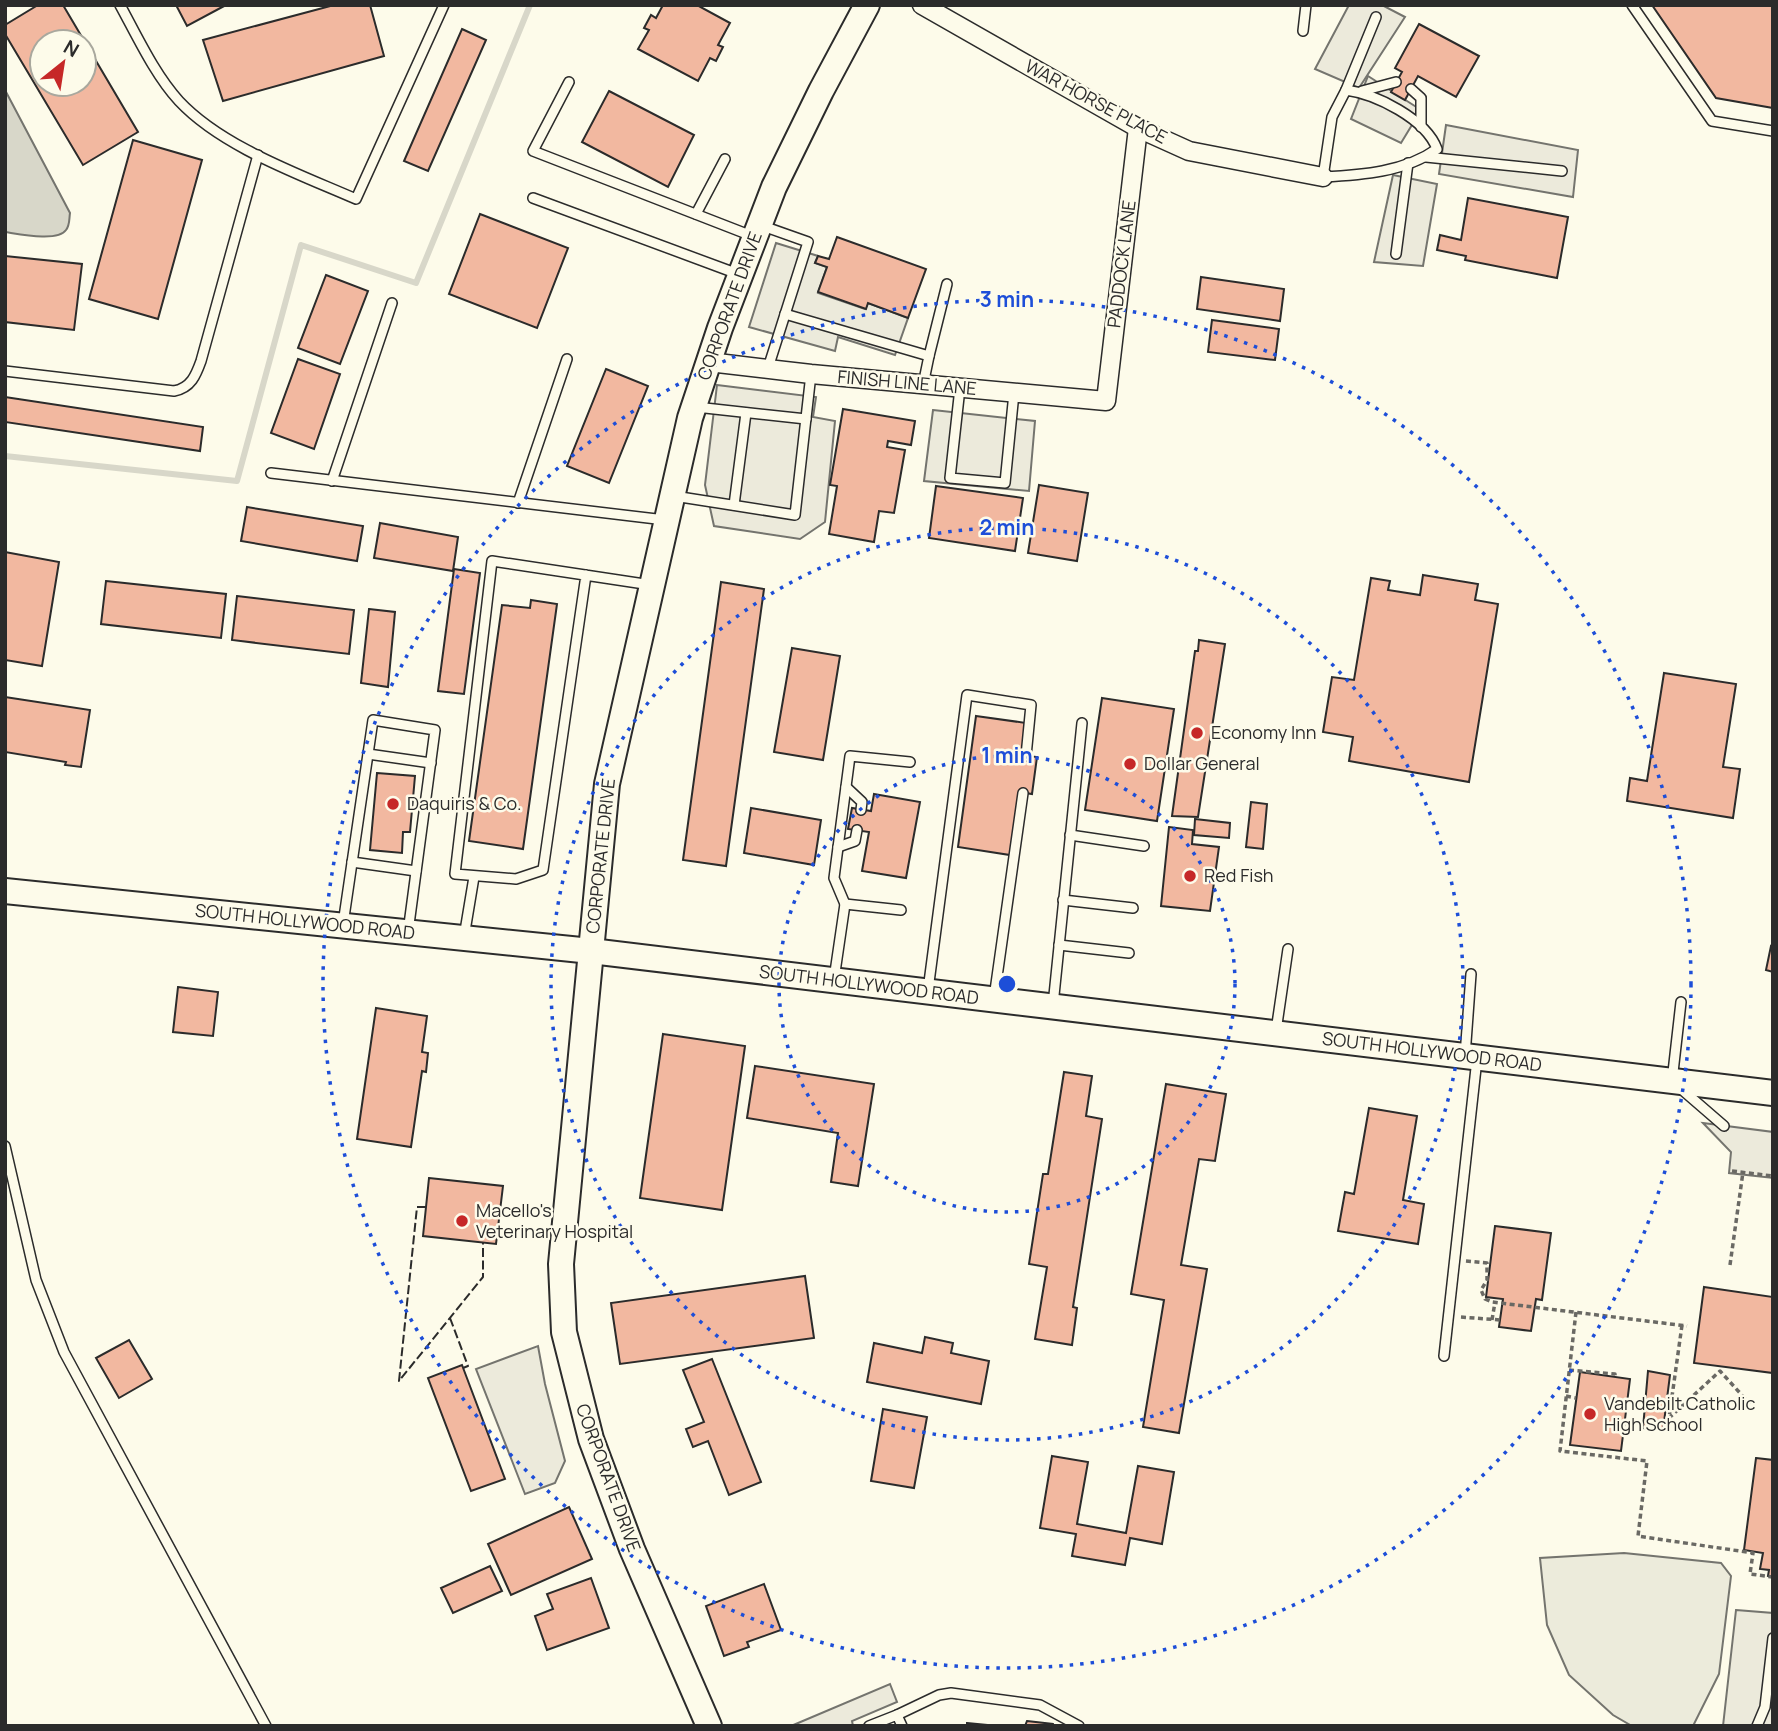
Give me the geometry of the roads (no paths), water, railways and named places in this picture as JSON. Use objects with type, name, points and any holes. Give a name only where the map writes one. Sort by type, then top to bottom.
[{"type":"street","name":"CORPORATE DRIVE","points":[[709,1726],[632,1549],[590,1439],[564,1332],[561,1264],[607,784],[666,520],[694,407],[756,230],[821,91],[867,5]]},
{"type":"street","name":"WAR HORSE PLACE","points":[[927,6],[1138,128],[1189,151],[1323,177]]},
{"type":"street","name":"PADDOCK LANE","points":[[1105,401],[1138,128]]},
{"type":"street","name":"FINISH LINE LANE","points":[[709,362],[1105,401]]},
{"type":"street","name":"SOUTH HOLLYWOOD ROAD","points":[[5,891],[591,951],[1773,1093]]},
{"type":"lane","points":[[120,5],[143,49],[177,100],[224,135],[258,155],[356,199],[444,5]]},
{"type":"lane","points":[[1303,31],[1306,5]]},
{"type":"lane","points":[[1632,5],[1713,121],[1773,131]]},
{"type":"lane","points":[[1346,90],[1361,92],[1392,105],[1433,136],[1437,149],[1426,157],[1370,175],[1323,177],[1332,117],[1376,17]]},
{"type":"lane","points":[[569,82],[533,151],[696,214],[808,242],[768,368]]},
{"type":"lane","points":[[1361,92],[1396,82]]},
{"type":"lane","points":[[1411,89],[1421,98],[1421,127]]},
{"type":"lane","points":[[5,371],[174,391],[191,383],[201,361],[258,155]]},
{"type":"lane","points":[[1426,157],[1562,171]]},
{"type":"lane","points":[[696,214],[725,159]]},
{"type":"lane","points":[[1396,254],[1408,163]]},
{"type":"lane","points":[[533,198],[740,275]]},
{"type":"lane","points":[[923,385],[947,284]]},
{"type":"lane","points":[[332,481],[392,303]]},
{"type":"lane","points":[[785,314],[929,356]]},
{"type":"lane","points":[[518,503],[566,359]]},
{"type":"lane","points":[[672,496],[795,515],[811,374]]},
{"type":"lane","points":[[960,388],[950,478],[1005,483],[1014,393]]},
{"type":"lane","points":[[694,407],[806,419]]},
{"type":"lane","points":[[734,505],[746,413]]},
{"type":"lane","points":[[271,473],[666,520]]},
{"type":"lane","points":[[586,575],[543,870],[516,879],[454,874],[492,561],[586,575],[653,585]]},
{"type":"lane","points":[[928,992],[967,695],[1031,705],[1026,756]]},
{"type":"lane","points":[[343,926],[373,720],[435,730],[408,933]]},
{"type":"lane","points":[[1052,1007],[1082,723]]},
{"type":"lane","points":[[368,754],[431,763]]},
{"type":"lane","points":[[834,981],[845,904],[834,878],[850,756],[910,762]]},
{"type":"lane","points":[[846,787],[862,802],[861,810]]},
{"type":"lane","points":[[994,999],[1023,793]]},
{"type":"lane","points":[[838,847],[855,841],[858,830]]},
{"type":"lane","points":[[1070,835],[1144,846]]},
{"type":"lane","points":[[352,863],[416,871]]},
{"type":"lane","points":[[464,938],[474,877]]},
{"type":"lane","points":[[1063,900],[1133,908]]},
{"type":"lane","points":[[845,904],[901,910]]},
{"type":"lane","points":[[1059,945],[1129,953]]},
{"type":"lane","points":[[1275,1033],[1288,949]]},
{"type":"lane","points":[[1444,1356],[1455,1260],[1471,1057],[1471,974]]},
{"type":"lane","points":[[1681,1002],[1672,1081],[1724,1126]]},
{"type":"lane","points":[[5,1146],[36,1280],[64,1352],[266,1726]]},
{"type":"lane","points":[[1757,1726],[1769,1708],[1773,1638]]},
{"type":"lane","points":[[869,1726],[939,1695],[951,1693],[1040,1705],[1079,1726]]},
{"type":"lane","points":[[897,1715],[902,1726]]},
{"type":"waterway","points":[[5,456],[237,481],[301,245],[416,283],[530,5]]},
{"type":"place","name":"Economy Inn","points":[[1197,733]]},
{"type":"place","name":"Dollar General","points":[[1130,764]]},
{"type":"place","name":"Daquiris & Co.","points":[[393,804]]},
{"type":"place","name":"Red Fish","points":[[1190,876]]},
{"type":"place","name":"Macello's Veterinary Hospital","points":[[462,1221]]},
{"type":"place","name":"Vandebilt Catholic High School","points":[[1590,1414]]}]
